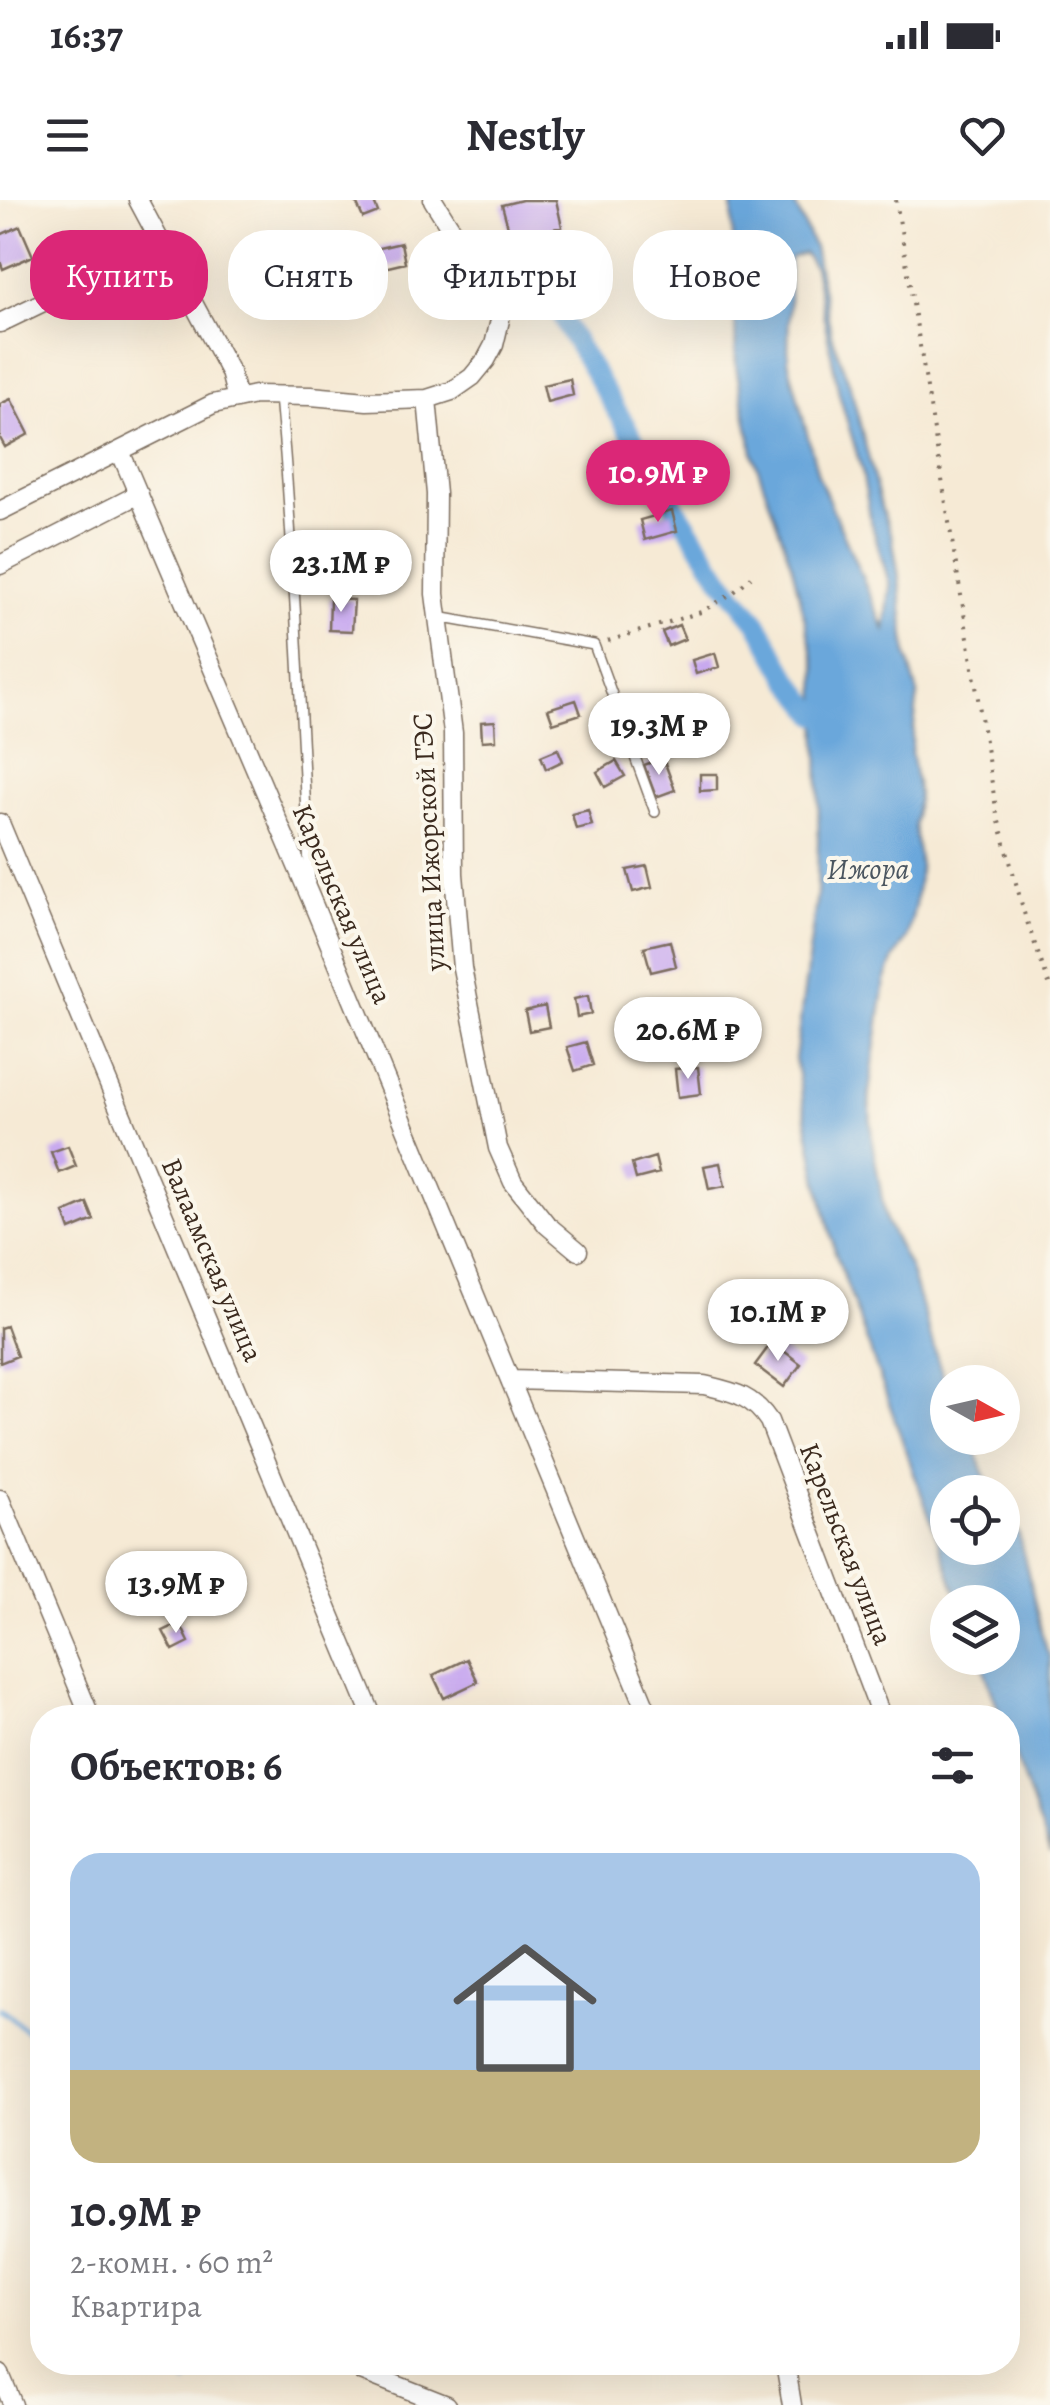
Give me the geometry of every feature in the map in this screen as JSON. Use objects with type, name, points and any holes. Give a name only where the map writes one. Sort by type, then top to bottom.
[{"type":"street","points":[[138,200],[153,230]]},
{"type":"street","points":[[0,512],[213,404],[254,395],[367,401],[427,399],[472,377],[494,345],[500,320],[494,297],[433,200]]},
{"type":"street","points":[[0,323],[30,308]]},
{"type":"street","points":[[202,320],[230,372],[237,399]]},
{"type":"street","name":"улица Ижорской ГЭС","points":[[427,399],[436,494],[434,594],[454,733],[454,874],[462,968],[498,1148],[513,1182],[547,1224],[578,1251]]},
{"type":"street","name":"Карельская улица","points":[[120,450],[645,1705]]},
{"type":"street","points":[[0,565],[139,494]]},
{"type":"street","name":"Валаамская улица","points":[[0,823],[368,1705]]},
{"type":"street","name":"Карельская улица","points":[[510,1380],[704,1386],[731,1391],[760,1408],[769,1421],[877,1705]]},
{"type":"street","points":[[0,1499],[86,1705]]},
{"type":"street","points":[[0,2374],[14,2405]]},
{"type":"street","points":[[368,2375],[399,2396],[447,2405]]},
{"type":"street","points":[[787,2375],[792,2405]]},
{"type":"lane","points":[[280,396],[295,572],[311,900]]},
{"type":"lane","points":[[438,617],[594,645],[655,812]]},
{"type":"path","points":[[896,200],[997,814],[1025,916],[1050,987]]},
{"type":"path","points":[[594,645],[701,612],[733,593],[751,576]]},
{"type":"water","name":"Ижора","points":[[732,200],[793,200],[814,247],[832,337],[850,385],[892,536],[907,655],[918,694],[911,751],[918,795],[914,826],[920,867],[907,938],[885,981],[869,1093],[872,1141],[886,1221],[910,1269],[939,1365],[930,1365],[930,1455],[977,1455],[985,1475],[930,1475],[930,1518],[835,1252],[795,1059],[817,894],[819,790],[816,666],[792,566],[754,457],[736,367],[735,320],[789,320],[788,360],[818,475],[885,630],[890,586],[839,394],[814,267],[804,253],[797,256],[797,230],[733,230]]},
{"type":"water","name":"Ижора","points":[[1020,1539],[1050,1658],[1050,1855],[1020,1770],[1020,1705],[997,1705],[986,1675],[1020,1675],[1020,1585],[954,1585],[947,1565],[1020,1565]]},
{"type":"building","points":[[355,200],[373,200],[378,212],[363,218]]},
{"type":"building","points":[[522,200],[556,200],[562,227],[509,230],[502,205]]},
{"type":"building","points":[[20,226],[30,257],[3,269],[0,235]]},
{"type":"building","points":[[401,243],[405,263],[388,267],[388,246]]},
{"type":"building","points":[[570,379],[573,395],[547,402],[543,385]]},
{"type":"building","points":[[11,399],[29,434],[5,447],[0,438],[0,404]]},
{"type":"building","points":[[672,511],[677,531],[645,540],[640,520]]},
{"type":"building","points":[[330,599],[354,600],[352,631],[329,630]]},
{"type":"building","points":[[679,625],[685,639],[668,646],[662,632]]},
{"type":"building","points":[[715,653],[719,667],[696,674],[692,660]]},
{"type":"building","points":[[576,700],[581,714],[553,723],[548,709]]},
{"type":"building","points":[[659,701],[666,724],[644,731],[637,707]]},
{"type":"building","points":[[495,721],[496,740],[482,741],[481,722]]},
{"type":"building","points":[[558,749],[563,761],[546,769],[541,756]]},
{"type":"building","points":[[663,758],[675,790],[656,797],[644,765]]},
{"type":"building","points":[[616,761],[625,776],[605,787],[597,772]]},
{"type":"building","points":[[700,774],[717,774],[717,790],[700,791]]},
{"type":"building","points":[[588,810],[592,825],[576,829],[572,814]]},
{"type":"building","points":[[647,866],[652,887],[633,892],[627,870]]},
{"type":"building","points":[[670,941],[676,966],[651,972],[644,947]]},
{"type":"building","points":[[588,996],[591,1014],[577,1017],[574,999]]},
{"type":"building","points":[[545,1006],[549,1027],[529,1031],[525,1011]]},
{"type":"building","points":[[586,1042],[593,1065],[575,1071],[567,1047]]},
{"type":"building","points":[[698,1067],[701,1094],[678,1097],[675,1069]]},
{"type":"building","points":[[68,1146],[76,1166],[59,1173],[51,1152]]},
{"type":"building","points":[[655,1157],[659,1173],[636,1179],[632,1164]]},
{"type":"building","points":[[720,1163],[725,1186],[709,1189],[704,1166]]},
{"type":"building","points":[[87,1203],[94,1220],[70,1230],[64,1213]]},
{"type":"building","points":[[6,1326],[17,1356],[0,1363],[0,1328]]},
{"type":"building","points":[[772,1342],[801,1364],[784,1387],[755,1365]]},
{"type":"building","points":[[180,1623],[189,1642],[173,1650],[163,1631]]},
{"type":"building","points":[[467,1659],[478,1682],[444,1698],[433,1675]]},
{"type":"waterway","points":[[563,320],[720,577],[757,622],[788,677],[817,715]]},
{"type":"waterway","points":[[0,2009],[30,2033]]},
{"type":"waterway","points":[[185,2375],[187,2382]]}]
